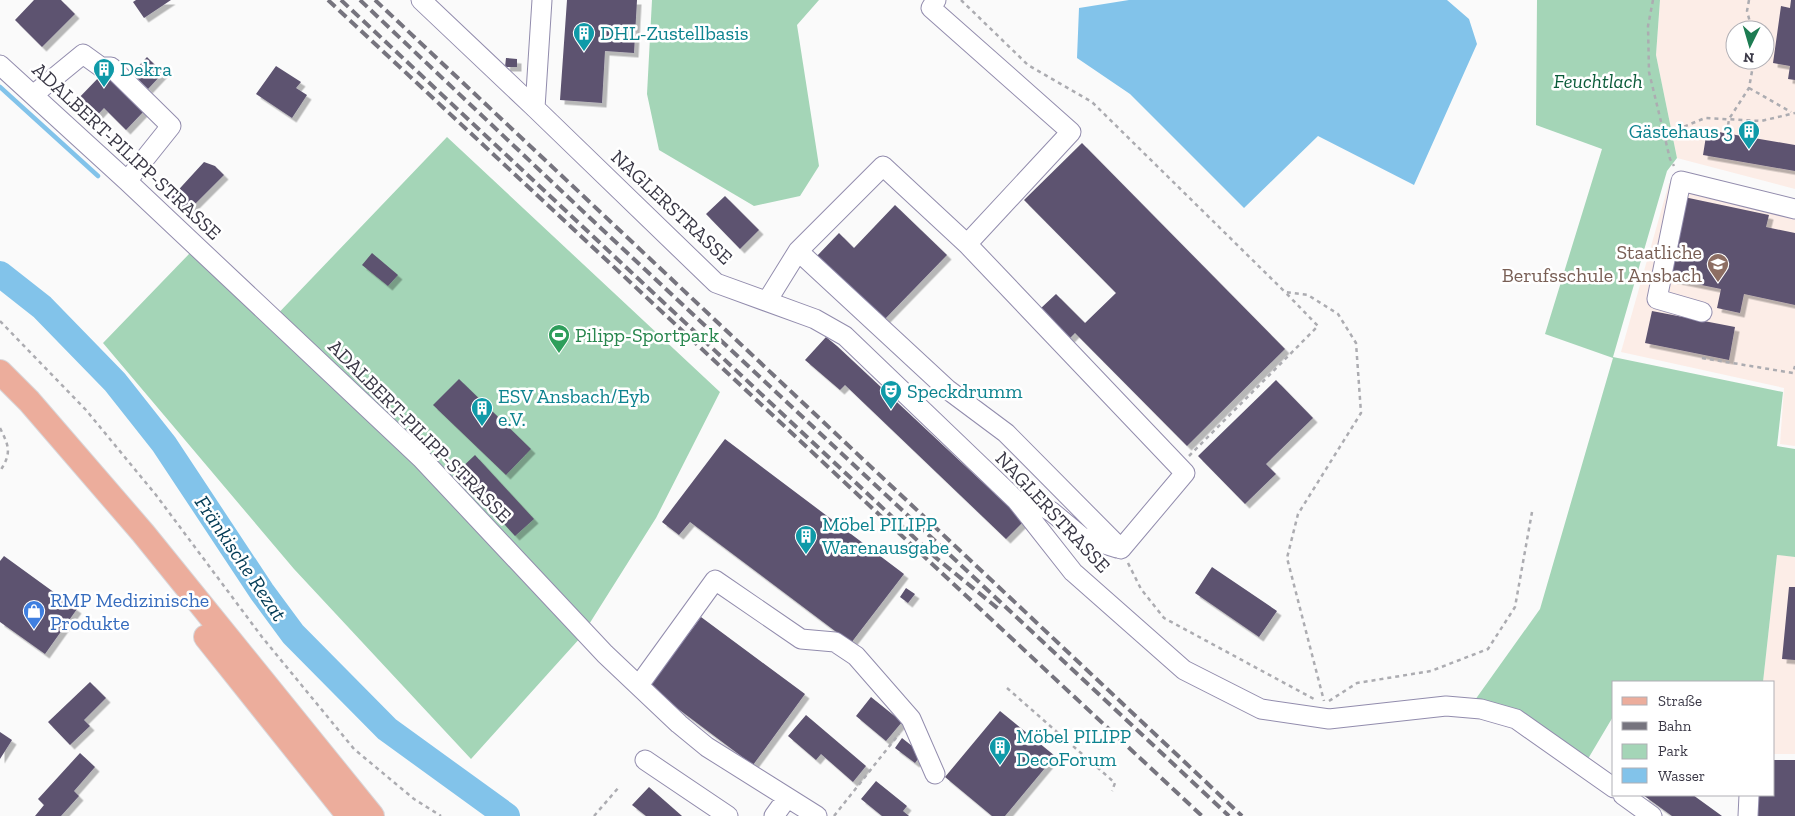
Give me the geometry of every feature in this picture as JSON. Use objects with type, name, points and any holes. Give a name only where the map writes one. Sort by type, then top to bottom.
[{"type":"main road","points":[[0,372],[144,532],[372,816]]},
{"type":"main road","points":[[0,394],[22,416],[131,542],[349,816]]},
{"type":"street","name":"NAGLERSTRASSE","points":[[421,0],[716,282],[815,319],[845,336],[1017,501],[1073,572],[1184,670],[1261,709],[1329,719],[1446,706],[1481,709],[1516,719],[1612,787]]},
{"type":"street","points":[[535,108],[542,0]]},
{"type":"street","points":[[936,0],[931,8],[1070,132],[967,244]]},
{"type":"street","points":[[33,95],[83,54],[101,67],[111,67],[171,126],[127,181]]},
{"type":"street","name":"ADALBERT-PILIPP-STRASSE","points":[[0,65],[127,181],[421,458],[605,654],[707,748],[818,816]]},
{"type":"street","points":[[768,301],[798,251],[883,166],[967,244],[1185,473],[1121,549]]},
{"type":"street","points":[[1702,312],[1657,299],[1682,181],[1795,209]]},
{"type":"street","points":[[798,251],[948,389],[1006,433],[1121,549]]},
{"type":"street","points":[[1017,501],[1037,503],[1052,512],[1082,537],[1121,549]]},
{"type":"street","points":[[639,685],[716,580],[801,639],[835,642],[856,656],[910,719],[936,774]]},
{"type":"street","points":[[645,760],[728,816]]},
{"type":"street","points":[[1624,796],[1652,816]]},
{"type":"street","points":[[1748,816],[1749,796]]},
{"type":"street","points":[[774,816],[787,798]]},
{"type":"path","points":[[961,0],[1028,65],[1092,102],[1318,326],[1178,467]]},
{"type":"path","points":[[1653,0],[1648,26],[1648,72],[1670,159],[1682,181]]},
{"type":"path","points":[[1748,0],[1747,11],[1749,20]]},
{"type":"path","points":[[1727,133],[1729,119],[1749,88],[1752,70]]},
{"type":"path","points":[[1749,88],[1794,113]]},
{"type":"path","points":[[1665,141],[1683,127],[1705,118],[1761,120],[1794,113]]},
{"type":"path","points":[[1285,292],[1308,295],[1338,314],[1356,343],[1361,414],[1298,514],[1287,558],[1324,705]]},
{"type":"path","points":[[0,321],[86,410],[156,495],[262,637],[354,749],[414,799],[441,816]]},
{"type":"path","points":[[1702,358],[1793,373],[1795,366]]},
{"type":"path","points":[[0,428],[9,445],[7,461],[0,471]]},
{"type":"path","points":[[1324,705],[1357,683],[1431,672],[1488,649],[1515,607],[1532,512]]},
{"type":"path","points":[[1121,549],[1141,589],[1164,618],[1324,705]]},
{"type":"path","points":[[1007,688],[1115,783],[1112,791]]},
{"type":"path","points":[[834,816],[910,719]]},
{"type":"path","points":[[594,816],[619,787]]},
{"type":"shaded area","points":[[1660,0],[1795,0],[1795,189],[1677,158],[1656,55]]},
{"type":"shaded area","name":"Staatliche Berufsschule I Ansbach","points":[[1669,183],[1795,215],[1795,446],[1780,444],[1784,388],[1621,352]]},
{"type":"shaded area","points":[[1777,554],[1795,557],[1795,754],[1775,754],[1775,681],[1763,681]]},
{"type":"green space","points":[[652,0],[819,0],[797,25],[819,166],[800,196],[754,206],[659,150],[647,94]]},
{"type":"green space","name":"Feuchtlach","points":[[1537,0],[1660,0],[1656,55],[1677,158],[1667,171],[1613,357],[1783,392],[1777,446],[1795,449],[1795,557],[1777,555],[1763,681],[1612,681],[1612,718],[1579,774],[1475,700],[1540,609],[1613,358],[1545,334],[1602,149],[1536,125]]},
{"type":"green space","points":[[447,137],[720,392],[656,518],[581,637],[471,759],[294,569],[103,343],[190,253],[268,324]]},
{"type":"water","points":[[1129,0],[1447,0],[1469,19],[1477,44],[1414,185],[1318,136],[1244,208],[1130,94],[1077,58],[1079,8]]},
{"type":"building","points":[[34,0],[61,0],[75,14],[42,47],[15,20]]},
{"type":"building","points":[[136,0],[171,0],[144,18],[133,2]]},
{"type":"building","name":"DHL-Zustellbasis","points":[[567,0],[637,0],[634,53],[605,51],[602,103],[560,100]]},
{"type":"building","points":[[1791,0],[1795,0],[1795,80],[1788,79],[1790,66],[1775,63],[1775,49],[1781,6],[1790,8]]},
{"type":"building","points":[[147,57],[163,73],[148,89],[132,73]]},
{"type":"building","points":[[506,58],[517,59],[517,67],[505,67]]},
{"type":"building","points":[[276,66],[301,82],[296,88],[307,95],[292,118],[256,94]]},
{"type":"building","name":"Dekra","points":[[104,72],[144,111],[126,130],[104,108],[91,122],[73,104]]},
{"type":"building","name":"Gästehaus 3","points":[[1707,130],[1795,145],[1795,171],[1703,155]]},
{"type":"building","points":[[1082,143],[1285,349],[1187,446],[1075,333],[1069,339],[1040,309],[1056,294],[1085,323],[1116,293],[1024,200]]},
{"type":"building","points":[[204,162],[215,166],[224,175],[187,212],[171,198]]},
{"type":"building","points":[[725,196],[759,230],[740,249],[706,214]]},
{"type":"building","points":[[1684,197],[1769,215],[1766,227],[1795,233],[1795,305],[1744,294],[1740,313],[1717,308],[1721,289],[1667,278]]},
{"type":"building","points":[[895,205],[947,255],[883,321],[816,257],[839,233],[854,248]]},
{"type":"building","points":[[372,253],[398,275],[388,286],[362,265]]},
{"type":"building","points":[[1652,311],[1735,327],[1729,360],[1645,343]]},
{"type":"building","points":[[826,337],[1024,521],[1006,539],[845,385],[840,390],[805,360]]},
{"type":"building","name":"ESV Ansbach/Eyb e.V.","points":[[459,379],[531,449],[506,475],[433,405]]},
{"type":"building","points":[[1276,380],[1313,418],[1266,464],[1276,474],[1245,504],[1198,456]]},
{"type":"building","name":"Möbel PILIPP Warenausgabe","points":[[725,439],[904,574],[851,643],[690,522],[679,535],[662,522]]},
{"type":"building","points":[[475,455],[534,519],[515,536],[457,472]]},
{"type":"building","points":[[4,556],[77,609],[45,654],[0,622],[0,561]]},
{"type":"building","points":[[1212,567],[1277,611],[1259,637],[1195,593]]},
{"type":"building","points":[[1789,587],[1795,587],[1795,660],[1782,659]]},
{"type":"building","points":[[906,588],[915,594],[908,603],[900,597]]},
{"type":"building","points":[[701,617],[805,694],[753,765],[649,687]]},
{"type":"building","points":[[90,682],[106,698],[84,720],[90,726],[70,745],[48,722]]},
{"type":"building","points":[[871,697],[902,722],[886,741],[856,716]]},
{"type":"building","name":"Möbel PILIPP DecoForum","points":[[1000,711],[1055,756],[1005,816],[992,816],[945,777]]},
{"type":"building","points":[[806,715],[866,766],[853,782],[821,754],[816,760],[788,736]]},
{"type":"building","points":[[0,732],[12,740],[0,759]]},
{"type":"building","points":[[902,738],[922,754],[915,763],[895,748]]},
{"type":"building","points":[[80,753],[95,767],[74,791],[79,796],[61,816],[35,816],[44,805],[38,799]]},
{"type":"building","points":[[1775,760],[1795,760],[1795,816],[1756,816],[1757,796],[1775,796]]},
{"type":"building","points":[[876,781],[907,806],[903,811],[909,816],[882,816],[861,799]]},
{"type":"building","points":[[649,787],[682,816],[646,816],[632,805]]},
{"type":"building","points":[[1644,796],[1694,796],[1722,816],[1672,816]]},
{"type":"waterway","points":[[0,87],[98,176]]},
{"type":"waterway","name":"Fränkische Rezat","points":[[0,274],[42,307],[115,382],[164,444],[262,592],[293,634],[387,729],[507,816]]},
{"type":"railway","points":[[328,0],[1202,816]]},
{"type":"railway","points":[[341,0],[935,557],[1001,611]]},
{"type":"railway","points":[[360,0],[1229,816]]},
{"type":"railway","points":[[375,0],[1242,816]]},
{"type":"place","name":"DHL-Zustellbasis","points":[[584,52]]},
{"type":"place","name":"Dekra","points":[[104,88]]},
{"type":"place","name":"Gästehaus 3","points":[[1749,150]]},
{"type":"place","name":"Staatliche Berufsschule I Ansbach","points":[[1718,283]]},
{"type":"place","name":"Pilipp-Sportpark","points":[[559,354]]},
{"type":"place","name":"Speckdrumm","points":[[891,410]]},
{"type":"place","name":"ESV Ansbach/Eyb e.V.","points":[[482,427]]},
{"type":"place","name":"Möbel PILIPP Warenausgabe","points":[[806,555]]},
{"type":"place","name":"RMP Medizinische Produkte","points":[[34,630]]},
{"type":"place","name":"Möbel PILIPP DecoForum","points":[[1000,766]]}]
